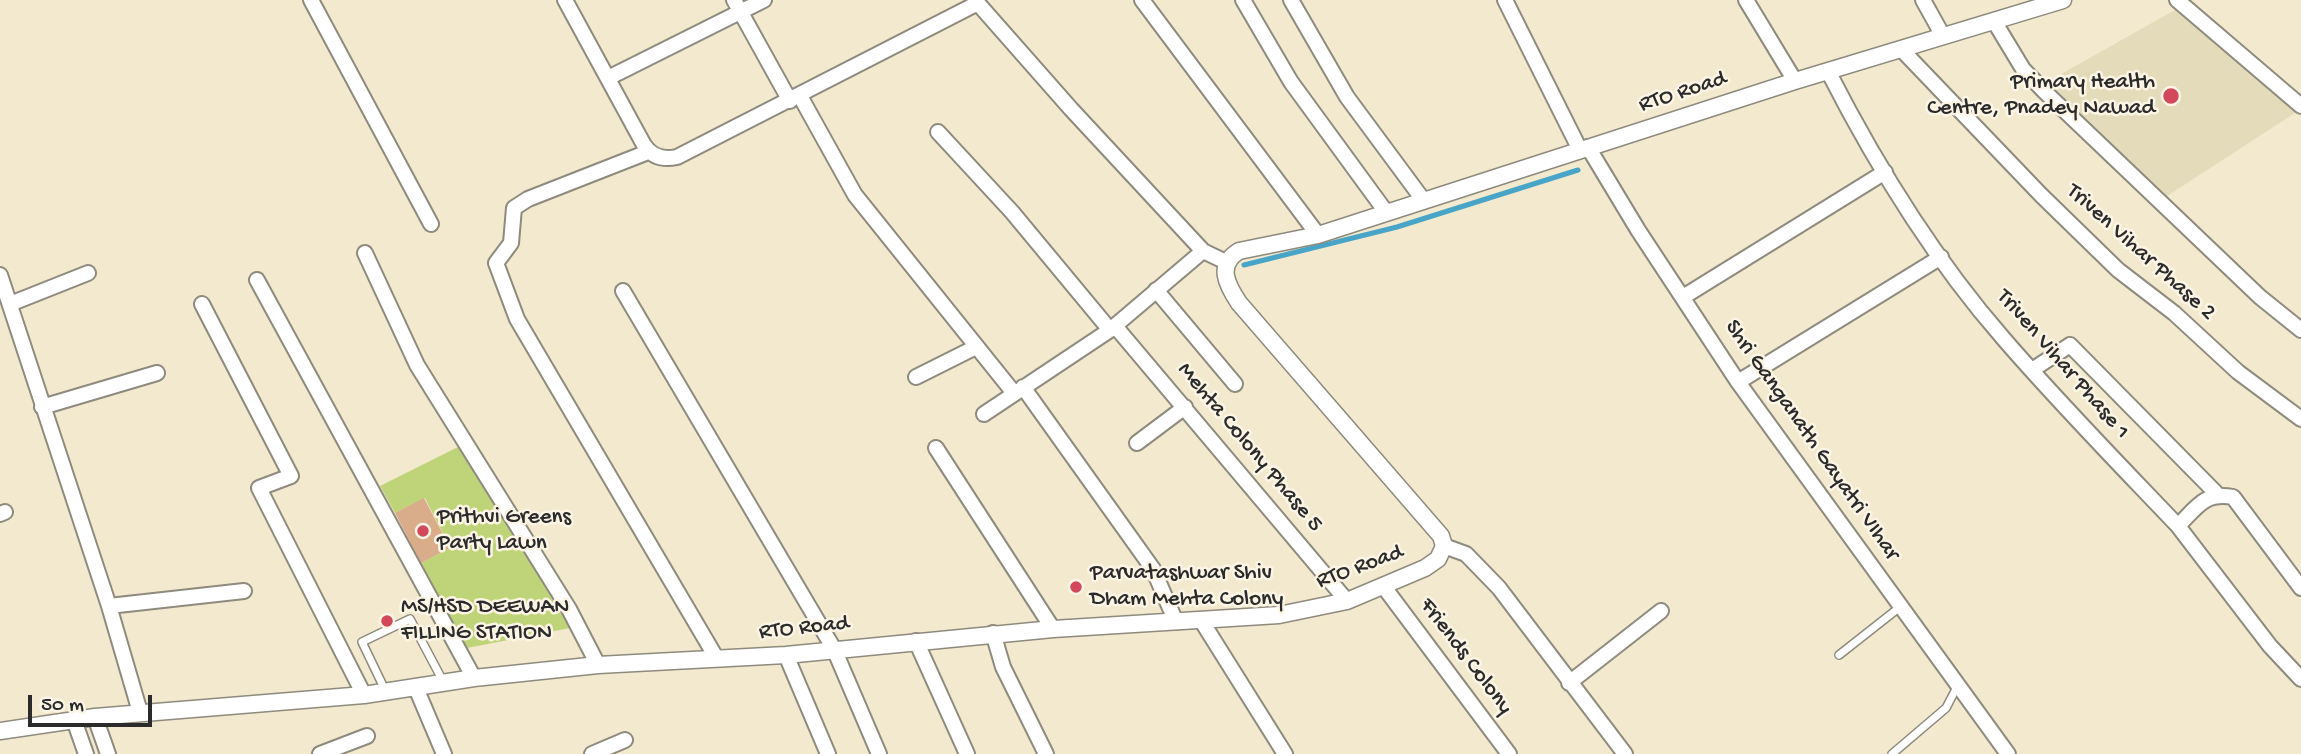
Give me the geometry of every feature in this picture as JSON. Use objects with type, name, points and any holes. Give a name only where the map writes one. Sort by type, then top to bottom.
[{"type":"street","points":[[311,0],[430,224]]},
{"type":"street","points":[[565,0],[648,152],[664,159],[677,157],[795,98],[977,2],[1071,109],[1203,251],[1226,262],[1226,280],[1239,303],[1434,526],[1444,546],[1466,554],[1500,588],[1625,754]]},
{"type":"street","points":[[734,0],[855,195],[976,347],[1018,390],[1153,569],[1166,593],[1176,622]]},
{"type":"street","points":[[608,78],[764,0]]},
{"type":"street","points":[[1142,0],[1318,235]]},
{"type":"street","points":[[1243,0],[1291,82],[1386,212]]},
{"type":"street","points":[[1291,0],[1347,97],[1424,201]]},
{"type":"street","name":"Shri Ganganath Gayatri VIhar","points":[[1505,0],[1584,148],[1738,382],[2008,754]]},
{"type":"street","points":[[1746,0],[1795,81]]},
{"type":"street","points":[[1923,0],[1943,36]]},
{"type":"street","name":"RTO Road","points":[[1226,262],[1239,251],[1318,235],[1795,81],[1994,21],[2043,3],[2063,0]]},
{"type":"street","points":[[2177,0],[2301,106]]},
{"type":"street","points":[[1994,21],[2023,69],[2044,91],[2250,288],[2301,330]]},
{"type":"street","name":"Triven Vihar Phase 2","points":[[1901,49],[2041,195],[2118,270],[2175,313],[2238,372],[2301,419]]},
{"type":"street","name":"Triven Vihar Phase 1","points":[[1828,71],[1858,130],[1885,172],[1941,257],[2002,337],[2178,526],[2270,646],[2301,679]]},
{"type":"street","name":"Mehta Colony Phase 5","points":[[938,132],[1185,407],[1346,601]]},
{"type":"street","points":[[648,152],[528,199],[514,208],[511,243],[496,263],[517,319],[718,659]]},
{"type":"street","points":[[1683,297],[1885,172]]},
{"type":"street","points":[[984,414],[1112,328],[1203,251]]},
{"type":"street","points":[[365,253],[417,365],[569,609],[598,665]]},
{"type":"street","points":[[1738,382],[1941,257]]},
{"type":"street","points":[[10,304],[88,273]]},
{"type":"street","points":[[0,275],[109,606],[140,712]]},
{"type":"street","points":[[257,280],[474,678]]},
{"type":"street","points":[[1156,290],[1236,384]]},
{"type":"street","points":[[623,291],[834,649],[879,754]]},
{"type":"street","points":[[202,303],[291,476],[259,488],[364,695]]},
{"type":"street","points":[[2032,370],[2070,345],[2217,494],[2233,497],[2301,589]]},
{"type":"street","points":[[916,377],[976,347]]},
{"type":"street","points":[[42,407],[158,373]]},
{"type":"street","points":[[1137,443],[1185,407]]},
{"type":"street","points":[[936,448],[1053,628]]},
{"type":"street","points":[[2178,526],[2206,499],[2217,494]]},
{"type":"street","name":"RTO Road","points":[[1,727],[140,712],[364,695],[474,678],[598,665],[786,654],[1053,628],[1279,615],[1346,601],[1384,587],[1425,569],[1438,559],[1444,546]]},
{"type":"street","name":"Friends Colony","points":[[1384,587],[1509,754]]},
{"type":"street","points":[[109,606],[244,591]]},
{"type":"street","points":[[1569,683],[1661,611]]},
{"type":"street","points":[[1200,620],[1285,754]]},
{"type":"street","points":[[993,633],[1003,667],[1046,754]]},
{"type":"street","points":[[916,640],[967,754]]},
{"type":"street","points":[[786,654],[828,754]]},
{"type":"street","points":[[416,688],[444,754]]},
{"type":"street","points":[[96,717],[108,754]]},
{"type":"street","points":[[74,720],[86,754]]},
{"type":"street","points":[[320,754],[367,736]]},
{"type":"street","points":[[592,754],[625,740]]},
{"type":"lane","points":[[1839,655],[1900,607]]},
{"type":"lane","points":[[387,692],[362,642],[410,619],[444,683]]},
{"type":"lane","points":[[1892,754],[1946,708],[1957,687]]},
{"type":"shaded area","name":"Primary Health Centre, Pnadey Nawad","points":[[2175,10],[2298,111],[2164,198],[2047,82]]},
{"type":"green space","points":[[460,446],[570,628],[467,648],[421,563],[450,548],[425,498],[395,513],[380,486]]},
{"type":"building","name":"Prithvi Greens Party Lawn","points":[[424,498],[450,548],[421,563],[395,513]]},
{"type":"waterway","points":[[1244,265],[1397,227],[1578,170]]},
{"type":"place","name":"Primary Health Centre, Pnadey Nawad","points":[[2171,96]]},
{"type":"place","name":"Prithvi Greens Party Lawn","points":[[423,531]]},
{"type":"place","name":"Parvatashwar Shiv Dham Mehta Colony","points":[[1076,587]]},
{"type":"place","name":"MS/HSD DEEWAN FILLING STATION","points":[[387,621]]}]
